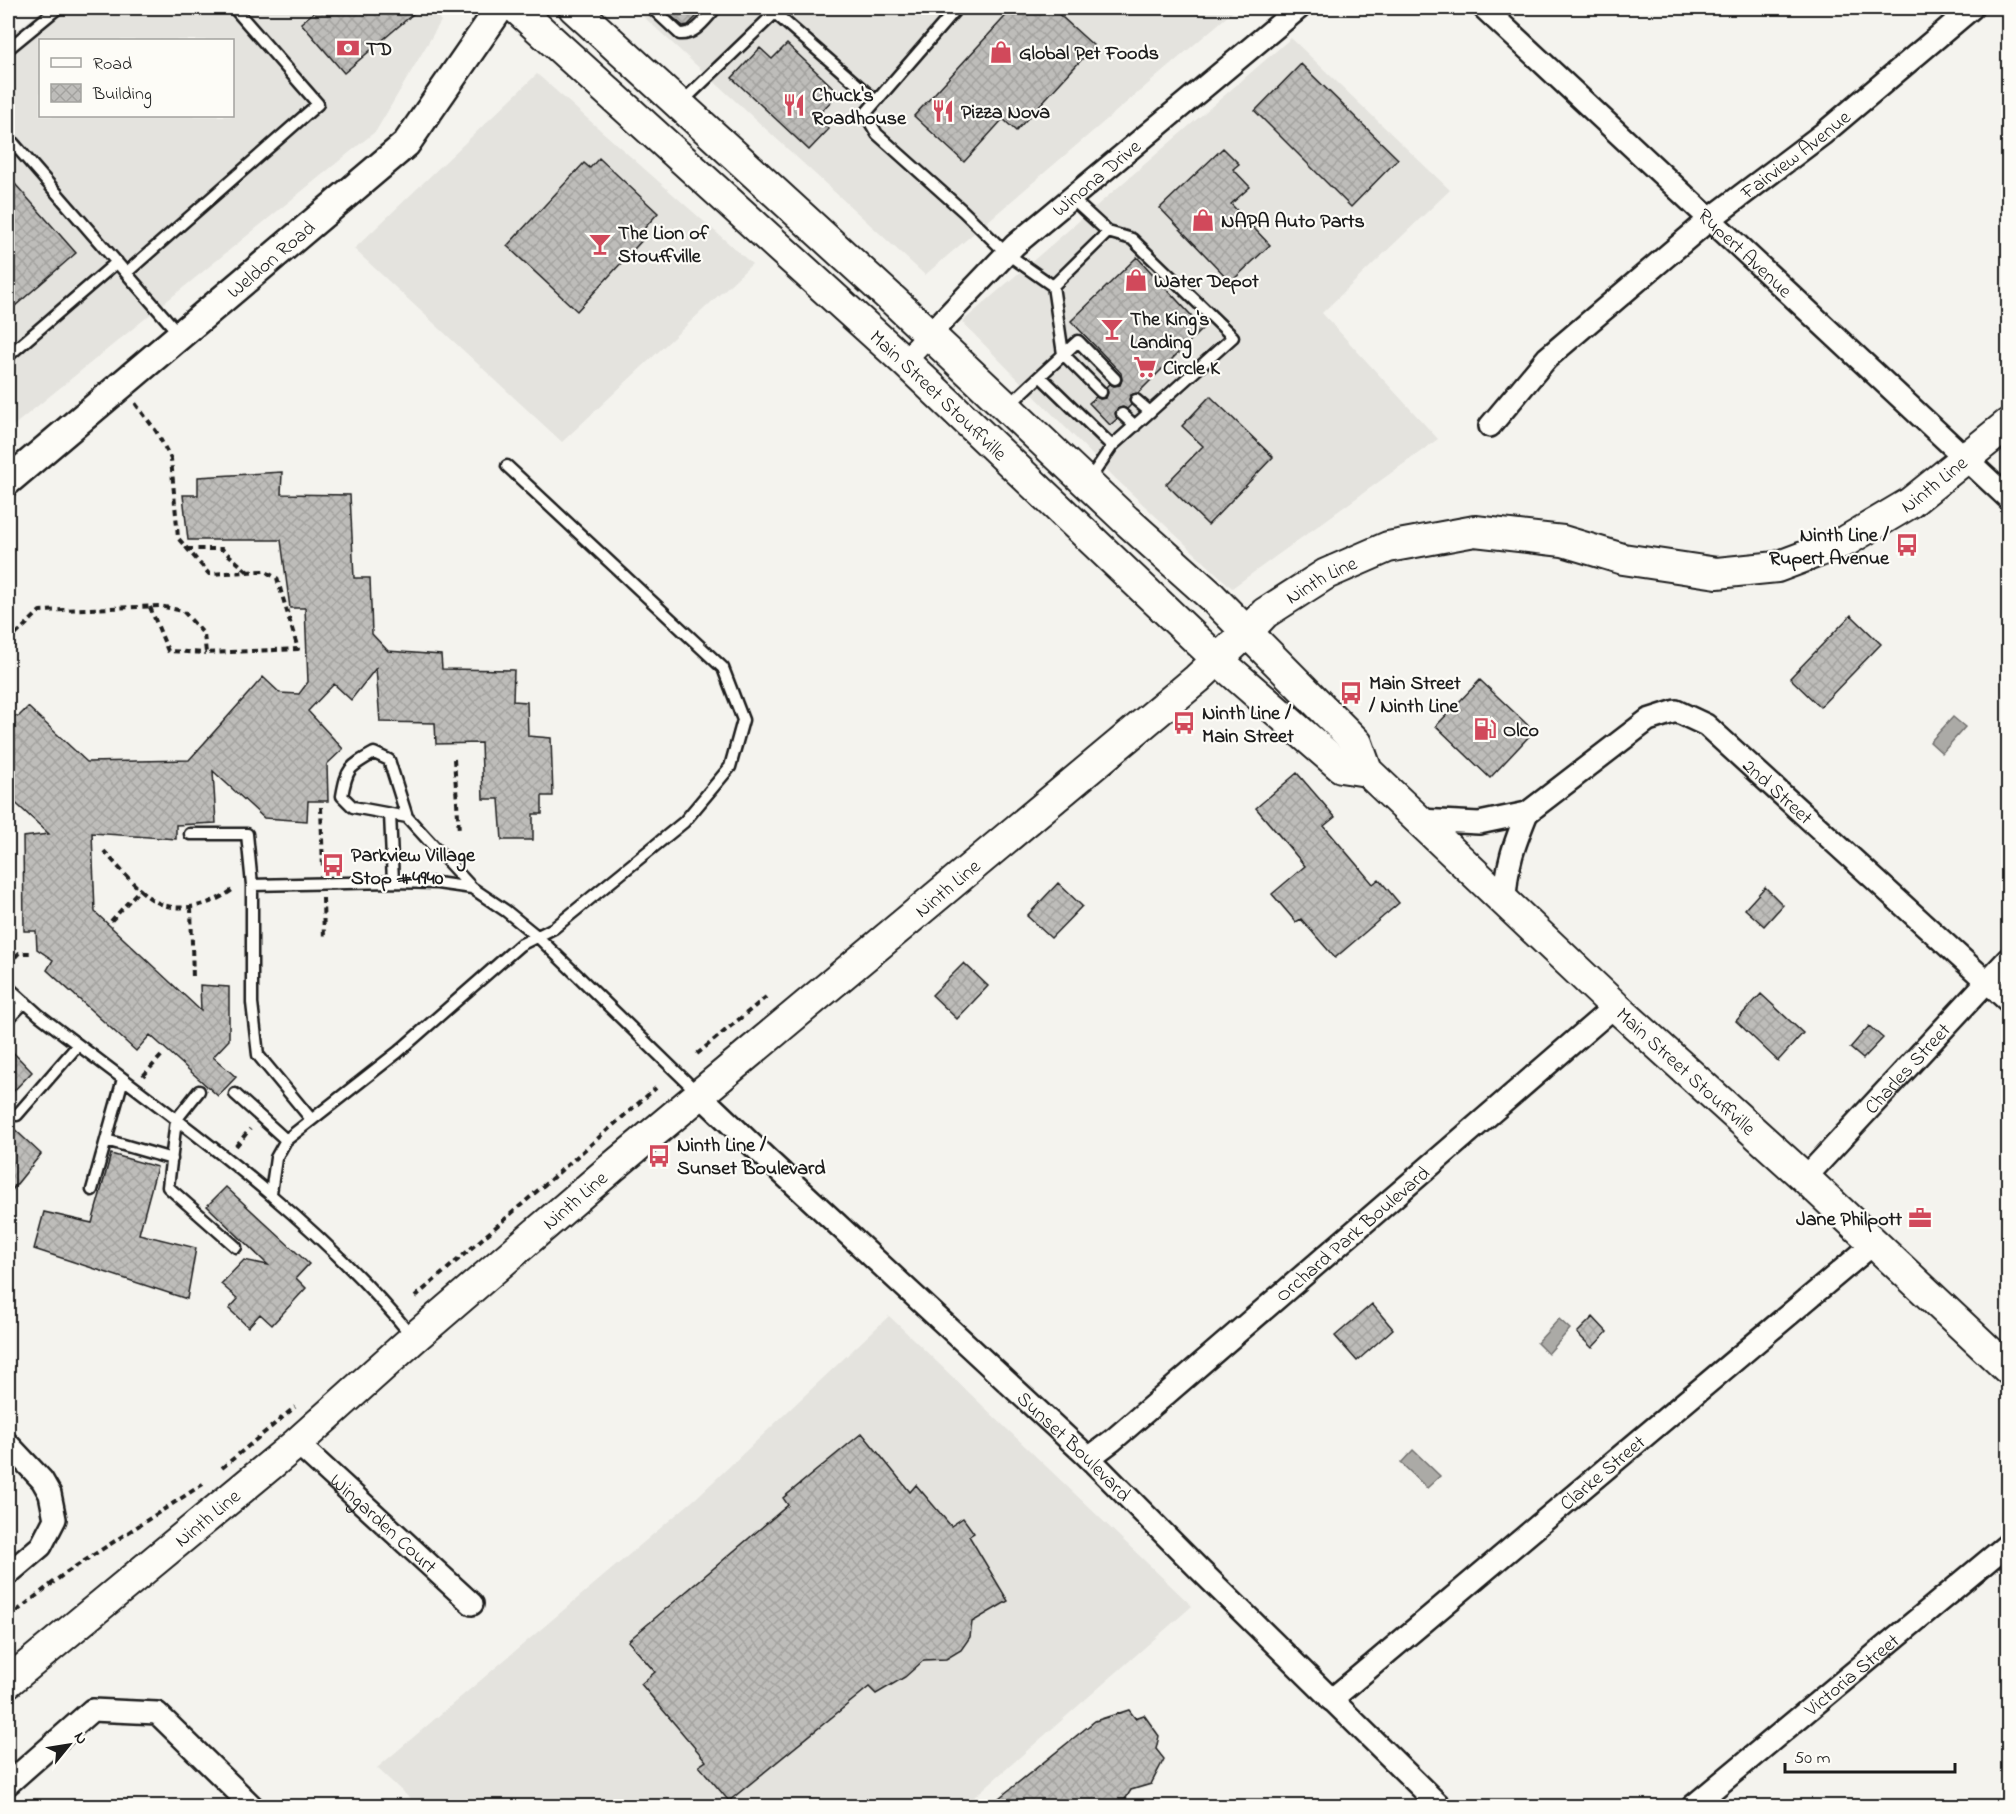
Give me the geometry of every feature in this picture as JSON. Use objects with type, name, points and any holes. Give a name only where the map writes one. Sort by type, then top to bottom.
[{"type":"main road","name":"Main Street Stouffville","points":[[516,8],[904,361],[1218,660],[1341,767],[1367,771]]},
{"type":"main road","name":"Main Street Stouffville","points":[[574,8],[1212,597],[1357,743],[1367,771],[1615,1006],[1805,1178],[2008,1369]]},
{"type":"main road","name":"Ninth Line","points":[[8,1682],[297,1443],[414,1338],[615,1165],[1218,660],[1265,613],[1326,574],[1388,547],[1475,531],[1563,541],[1623,559],[1717,573],[1777,567],[1846,542],[1910,503],[2008,424]]},
{"type":"street","name":"Weldon Road","points":[[8,481],[406,144],[500,8]]},
{"type":"street","name":"Winona Drive","points":[[904,361],[1006,253],[1299,8]]},
{"type":"street","name":"Rupert Avenue","points":[[1484,8],[2008,498]]},
{"type":"street","name":"Fairview Avenue","points":[[1490,426],[1546,358],[1710,219],[1824,133],[1972,8]]},
{"type":"street","name":"2nd Street","points":[[1419,820],[1479,824],[1527,813],[1648,720],[1676,711],[1706,726],[2008,1001]]},
{"type":"street","name":"2nd Street","points":[[1505,901],[1506,876],[1512,849],[1527,813]]},
{"type":"street","name":"Charles Street","points":[[1805,1178],[2008,959]]},
{"type":"street","name":"Orchard Park Boulevard","points":[[1089,1458],[1615,1006]]},
{"type":"street","name":"Sunset Boulevard","points":[[700,1095],[1089,1458],[1440,1806]]},
{"type":"street","name":"Clarke Street","points":[[1331,1700],[1873,1244]]},
{"type":"street","name":"Wingarden Court","points":[[297,1443],[472,1604]]},
{"type":"street","points":[[8,1444],[42,1480],[50,1494],[55,1519],[41,1546],[8,1574]]},
{"type":"street","name":"Victoria Street","points":[[1693,1806],[2008,1544]]},
{"type":"street","points":[[8,1784],[92,1710],[157,1713],[252,1806]]},
{"type":"lane","points":[[8,49],[58,8]]},
{"type":"lane","points":[[126,273],[318,104],[234,8]]},
{"type":"lane","points":[[652,8],[680,34],[686,35],[696,30],[716,8]]},
{"type":"lane","points":[[957,8],[865,114],[876,134],[963,211],[1006,253],[1053,286],[1063,354],[1101,392]]},
{"type":"lane","points":[[679,104],[774,9],[875,100]]},
{"type":"lane","points":[[8,137],[181,335]]},
{"type":"lane","points":[[1071,198],[1108,232],[1132,239],[1233,337],[1112,446],[1087,483]]},
{"type":"lane","points":[[1053,286],[1108,232]]},
{"type":"lane","points":[[8,356],[117,262]]},
{"type":"lane","points":[[1007,408],[1078,341],[1115,379]]},
{"type":"lane","points":[[1040,376],[1112,446]]},
{"type":"lane","points":[[1136,400],[1150,412]]},
{"type":"lane","points":[[1122,414],[1135,426]]},
{"type":"lane","points":[[271,1193],[276,1158],[286,1140],[398,1052],[520,945],[554,928],[684,822],[730,767],[743,720],[723,668],[507,466]]},
{"type":"lane","points":[[407,817],[353,807],[342,796],[346,774],[359,761],[374,753],[389,760],[407,817],[472,888],[506,911],[538,937],[700,1095]]},
{"type":"lane","points":[[390,814],[393,882]]},
{"type":"lane","points":[[190,834],[248,834],[252,885],[252,1003],[258,1055],[311,1119]]},
{"type":"lane","points":[[252,885],[393,882],[437,883],[472,888]]},
{"type":"lane","points":[[8,987],[78,1045],[271,1193],[354,1271],[414,1338]]},
{"type":"lane","points":[[8,1019],[25,1002]]},
{"type":"lane","points":[[17,1115],[78,1045]]},
{"type":"lane","points":[[92,1190],[123,1079]]},
{"type":"lane","points":[[199,1091],[176,1120],[168,1187],[236,1247]]},
{"type":"lane","points":[[235,1094],[286,1140]]},
{"type":"lane","points":[[106,1140],[172,1159]]},
{"type":"path","points":[[122,385],[156,431],[171,459],[178,538],[209,574],[264,571],[277,578],[298,649],[206,653],[168,651],[150,607]]},
{"type":"path","points":[[186,549],[222,549],[248,572]]},
{"type":"path","points":[[8,642],[40,611],[160,606],[183,611],[204,634],[206,653]]},
{"type":"path","points":[[454,759],[459,831]]},
{"type":"path","points":[[104,851],[152,900],[167,906],[191,907],[223,898],[239,885],[252,885]]},
{"type":"path","points":[[111,921],[141,888]]},
{"type":"path","points":[[191,907],[193,980]]},
{"type":"path","points":[[8,965],[20,953],[33,952]]},
{"type":"path","points":[[697,1054],[766,997]]},
{"type":"path","points":[[133,1087],[163,1054]]},
{"type":"path","points":[[415,1297],[656,1088]]},
{"type":"path","points":[[226,1159],[260,1116]]},
{"type":"path","points":[[219,1470],[304,1399]]},
{"type":"path","points":[[8,1618],[64,1574],[204,1483]]},
{"type":"shaded area","points":[[44,8],[429,8],[441,21],[376,131],[8,430],[8,38]]},
{"type":"shaded area","points":[[634,8],[1237,8],[925,275]]},
{"type":"shaded area","points":[[1291,38],[1450,190],[1322,313],[1438,439],[1232,588],[1115,478],[962,322]]},
{"type":"shaded area","points":[[537,74],[752,264],[562,442],[354,249]]},
{"type":"shaded area","points":[[1953,717],[1965,727],[1942,753],[1930,742]]},
{"type":"shaded area","points":[[889,1316],[1192,1606],[964,1806],[418,1806],[377,1768],[696,1498]]},
{"type":"shaded area","points":[[1559,1319],[1570,1329],[1548,1354],[1537,1343]]},
{"type":"shaded area","points":[[1413,1450],[1440,1476],[1427,1488],[1401,1463]]},
{"type":"building","name":"TD","points":[[319,8],[420,8],[344,73],[301,23]]},
{"type":"building","points":[[662,8],[705,8],[688,25],[683,26]]},
{"type":"building","points":[[1013,8],[1052,8],[1094,46],[1016,131],[1003,119],[964,162],[914,116]]},
{"type":"building","name":"Chuck's Roadhouse","points":[[787,44],[839,93],[816,117],[829,129],[809,150],[732,78],[760,48],[772,59]]},
{"type":"building","points":[[1301,64],[1398,159],[1351,207],[1255,111]]},
{"type":"building","points":[[1223,148],[1239,164],[1233,169],[1250,187],[1231,204],[1270,245],[1231,282],[1160,208]]},
{"type":"building","points":[[599,158],[658,213],[641,232],[646,236],[577,311],[507,246],[584,163],[590,168]]},
{"type":"building","points":[[8,176],[76,253],[8,312]]},
{"type":"building","points":[[1137,257],[1203,328],[1138,393],[1131,395],[1129,399],[1131,405],[1127,409],[1123,407],[1117,409],[1115,413],[1117,419],[1110,425],[1089,403],[1096,397],[1106,398],[1108,393],[1106,387],[1109,384],[1120,385],[1121,373],[1071,321]]},
{"type":"building","points":[[1210,396],[1273,457],[1208,525],[1166,484],[1203,446],[1182,426]]},
{"type":"building","points":[[282,472],[281,494],[350,495],[354,578],[370,578],[372,634],[388,651],[441,655],[442,669],[514,670],[513,701],[527,702],[528,736],[551,738],[553,796],[542,796],[542,814],[533,814],[533,840],[502,840],[499,799],[483,799],[481,743],[436,744],[435,723],[380,722],[376,668],[351,700],[334,684],[308,711],[343,749],[327,764],[328,801],[308,801],[307,821],[264,818],[213,771],[216,823],[176,825],[176,839],[92,833],[95,912],[201,1011],[200,985],[229,987],[229,1040],[213,1057],[236,1077],[218,1096],[150,1035],[136,1051],[47,970],[53,960],[37,949],[36,931],[24,931],[23,837],[49,834],[8,796],[8,716],[19,716],[28,707],[87,762],[189,760],[263,677],[280,693],[299,694],[308,682],[305,608],[290,608],[281,540],[188,540],[183,495],[198,495],[198,477]]},
{"type":"building","points":[[1851,615],[1881,644],[1820,707],[1790,678]]},
{"type":"building","name":"Olco","points":[[1480,680],[1534,731],[1490,778],[1436,726]]},
{"type":"building","points":[[1297,773],[1335,817],[1324,826],[1373,884],[1379,879],[1399,903],[1335,958],[1301,919],[1296,922],[1272,894],[1305,866],[1256,808]]},
{"type":"building","points":[[1058,883],[1082,906],[1051,938],[1027,916]]},
{"type":"building","points":[[1765,887],[1783,905],[1764,926],[1745,909]]},
{"type":"building","points":[[964,963],[988,986],[957,1019],[932,995]]},
{"type":"building","points":[[1761,994],[1803,1033],[1778,1061],[1736,1021]]},
{"type":"building","points":[[1869,1026],[1883,1038],[1863,1059],[1850,1048]]},
{"type":"building","points":[[8,1047],[32,1072],[8,1097]]},
{"type":"building","points":[[8,1123],[41,1154],[8,1195]]},
{"type":"building","points":[[111,1154],[157,1167],[139,1234],[196,1248],[187,1299],[34,1249],[44,1212],[92,1223]]},
{"type":"building","points":[[226,1187],[309,1264],[296,1278],[306,1288],[272,1325],[260,1314],[248,1327],[229,1309],[238,1299],[221,1284],[244,1260],[268,1265],[207,1206]]},
{"type":"building","points":[[1372,1304],[1393,1329],[1357,1361],[1335,1336]]},
{"type":"building","points":[[1593,1317],[1607,1332],[1592,1348],[1577,1333]]},
{"type":"building","points":[[862,1433],[910,1492],[916,1485],[951,1526],[963,1518],[974,1533],[969,1536],[1008,1601],[972,1622],[970,1637],[961,1650],[946,1659],[924,1660],[905,1677],[876,1694],[869,1687],[729,1801],[699,1766],[706,1761],[641,1684],[655,1672],[628,1641],[788,1505],[783,1498]]},
{"type":"building","points":[[1129,1710],[1135,1718],[1144,1715],[1159,1736],[1156,1749],[1164,1759],[1151,1784],[1131,1790],[1121,1806],[989,1806],[1095,1721]]},
{"type":"place","name":"TD","points":[[348,48]]},
{"type":"place","name":"Global Pet Foods","points":[[1001,52]]},
{"type":"place","name":"Chuck's Roadhouse","points":[[794,105]]},
{"type":"place","name":"Pizza Nova","points":[[943,111]]},
{"type":"place","name":"NAPA Auto Parts","points":[[1203,220]]},
{"type":"place","name":"The Lion of Stouffville","points":[[600,244]]},
{"type":"place","name":"Water Depot","points":[[1136,280]]},
{"type":"place","name":"The King's Landing","points":[[1112,329]]},
{"type":"place","name":"Circle K","points":[[1145,367]]},
{"type":"place","name":"Ninth Line / Rupert Avenue","points":[[1907,545]]},
{"type":"place","name":"Main Street / Ninth Line","points":[[1351,693]]},
{"type":"place","name":"Ninth Line / Main Street","points":[[1184,723]]},
{"type":"place","name":"Olco","points":[[1485,729]]},
{"type":"place","name":"Parkview Village Stop #4940","points":[[333,865]]},
{"type":"place","name":"Ninth Line / Sunset Boulevard","points":[[659,1156]]},
{"type":"place","name":"Jane Philpott","points":[[1920,1218]]}]
